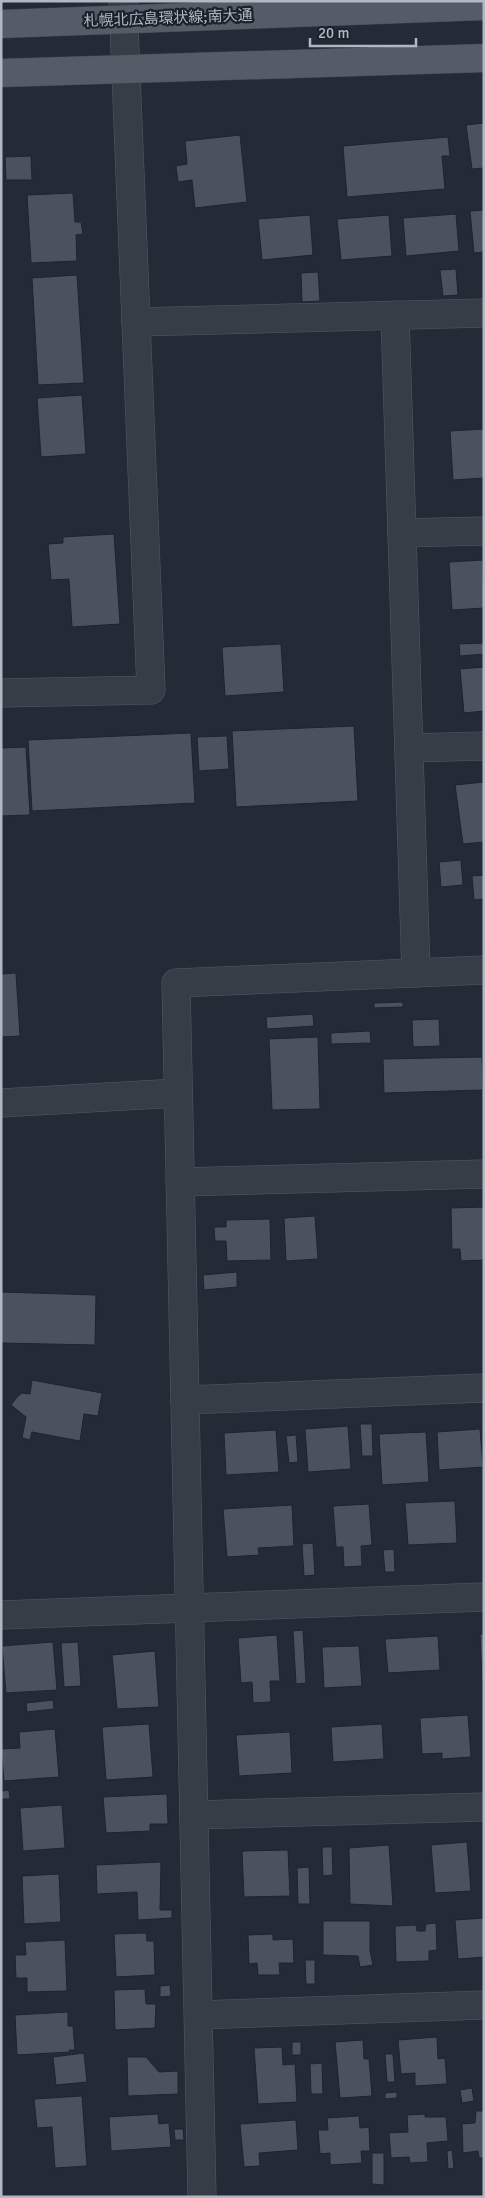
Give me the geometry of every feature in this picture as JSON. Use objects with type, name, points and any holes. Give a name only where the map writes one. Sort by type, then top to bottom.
[{"type":"main road","name":"札幌北広島環状線;南大通","points":[[1,24],[123,10],[484,6]]},
{"type":"main road","points":[[1,73],[484,58]]},
{"type":"street","points":[[1,693],[151,690],[123,10]]},
{"type":"street","points":[[136,322],[484,313]]},
{"type":"street","points":[[395,315],[416,973]]},
{"type":"street","points":[[402,533],[484,531]]},
{"type":"street","points":[[409,748],[484,746]]},
{"type":"street","points":[[202,2197],[176,983],[484,970]]},
{"type":"street","points":[[1,1103],[178,1093]]},
{"type":"street","points":[[180,1182],[484,1174]]},
{"type":"street","points":[[185,1400],[484,1388]]},
{"type":"street","points":[[1,1616],[484,1598]]},
{"type":"street","points":[[194,1815],[484,1806]]},
{"type":"street","points":[[199,2015],[484,2005]]},
{"type":"building","points":[[484,123],[484,168],[472,169],[466,125]]},
{"type":"building","points":[[240,135],[247,202],[195,208],[192,180],[178,182],[176,166],[187,164],[185,141]]},
{"type":"building","points":[[448,137],[450,156],[442,156],[445,189],[347,197],[343,146]]},
{"type":"building","points":[[31,156],[32,180],[6,180],[5,157]]},
{"type":"building","points":[[73,193],[75,222],[81,222],[83,234],[76,235],[77,261],[31,263],[27,195]]},
{"type":"building","points":[[484,210],[484,252],[474,253],[470,211]]},
{"type":"building","points":[[456,214],[459,251],[406,256],[403,218]]},
{"type":"building","points":[[310,215],[313,255],[262,260],[258,219]]},
{"type":"building","points":[[389,215],[392,256],[341,260],[337,219]]},
{"type":"building","points":[[456,269],[458,295],[443,296],[440,270]]},
{"type":"building","points":[[318,272],[320,301],[302,302],[301,273]]},
{"type":"building","points":[[77,275],[84,383],[38,385],[32,278]]},
{"type":"building","points":[[82,395],[86,454],[41,457],[37,398]]},
{"type":"building","points":[[484,429],[484,478],[453,480],[450,431]]},
{"type":"building","points":[[114,534],[120,624],[72,627],[69,579],[51,580],[48,544],[63,543],[63,537]]},
{"type":"building","points":[[483,560],[484,608],[452,610],[449,562]]},
{"type":"building","points":[[484,643],[484,654],[460,656],[459,644]]},
{"type":"building","points":[[281,644],[284,692],[225,696],[222,647]]},
{"type":"building","points":[[484,667],[484,711],[464,713],[460,669]]},
{"type":"building","points":[[354,726],[358,801],[236,807],[232,731]]},
{"type":"building","points":[[191,733],[195,803],[32,811],[28,740]]},
{"type":"building","points":[[227,736],[229,769],[199,771],[197,737]]},
{"type":"building","points":[[26,747],[30,815],[1,816],[1,748]]},
{"type":"building","points":[[484,782],[484,842],[463,844],[455,785]]},
{"type":"building","points":[[461,860],[463,885],[441,887],[439,862]]},
{"type":"building","points":[[484,875],[484,899],[474,900],[472,876]]},
{"type":"building","points":[[16,973],[20,1036],[1,1037],[1,974]]},
{"type":"building","points":[[403,1002],[403,1007],[374,1008],[374,1003]]},
{"type":"building","points":[[313,1014],[314,1026],[267,1029],[266,1017]]},
{"type":"building","points":[[439,1019],[440,1046],[413,1047],[412,1020]]},
{"type":"building","points":[[370,1031],[371,1043],[331,1044],[331,1033]]},
{"type":"building","points":[[318,1037],[320,1109],[272,1110],[269,1039]]},
{"type":"building","points":[[482,1057],[483,1090],[384,1093],[383,1059]]},
{"type":"building","points":[[484,1207],[484,1260],[461,1261],[460,1249],[452,1249],[451,1208]]},
{"type":"building","points":[[315,1216],[318,1259],[286,1261],[284,1218]]},
{"type":"building","points":[[270,1219],[271,1260],[227,1261],[226,1241],[215,1241],[214,1227],[226,1227],[226,1220]]},
{"type":"building","points":[[237,1272],[237,1287],[204,1290],[203,1275]]},
{"type":"building","points":[[1,1292],[96,1295],[95,1345],[1,1343]]},
{"type":"building","points":[[32,1380],[102,1393],[98,1416],[84,1414],[80,1441],[32,1432],[30,1440],[22,1438],[26,1417],[11,1405],[22,1393],[30,1394]]},
{"type":"building","points":[[360,1424],[372,1424],[373,1456],[362,1456]]},
{"type":"building","points":[[348,1426],[351,1469],[308,1472],[305,1429]]},
{"type":"building","points":[[480,1429],[483,1467],[439,1470],[437,1432]]},
{"type":"building","points":[[276,1430],[279,1472],[226,1475],[224,1433]]},
{"type":"building","points":[[426,1432],[429,1482],[382,1485],[379,1434]]},
{"type":"building","points":[[296,1435],[298,1462],[289,1463],[286,1436]]},
{"type":"building","points":[[455,1501],[457,1543],[408,1545],[405,1503]]},
{"type":"building","points":[[369,1504],[372,1545],[361,1546],[362,1566],[344,1567],[343,1547],[336,1547],[333,1506]]},
{"type":"building","points":[[292,1505],[294,1546],[258,1548],[259,1555],[227,1557],[223,1509]]},
{"type":"building","points":[[313,1543],[315,1575],[304,1576],[302,1544]]},
{"type":"building","points":[[394,1549],[395,1572],[385,1572],[383,1550]]},
{"type":"building","points":[[303,1630],[306,1683],[296,1684],[293,1631]]},
{"type":"building","points":[[480,1634],[484,1634],[484,1681],[482,1681]]},
{"type":"building","points":[[277,1635],[280,1681],[270,1681],[271,1702],[253,1703],[252,1682],[241,1683],[238,1638]]},
{"type":"building","points":[[438,1636],[440,1670],[388,1673],[385,1639]]},
{"type":"building","points":[[53,1642],[57,1690],[6,1693],[2,1646]]},
{"type":"building","points":[[78,1642],[81,1686],[64,1687],[61,1643]]},
{"type":"building","points":[[359,1646],[362,1686],[324,1688],[322,1647]]},
{"type":"building","points":[[155,1651],[159,1707],[117,1709],[112,1655]]},
{"type":"building","points":[[53,1700],[54,1709],[27,1712],[26,1703]]},
{"type":"building","points":[[468,1715],[471,1757],[442,1759],[442,1753],[422,1754],[420,1718]]},
{"type":"building","points":[[149,1724],[153,1777],[106,1780],[102,1727]]},
{"type":"building","points":[[382,1724],[384,1759],[333,1762],[331,1727]]},
{"type":"building","points":[[55,1729],[59,1777],[4,1781],[1,1749],[20,1748],[19,1732]]},
{"type":"building","points":[[290,1732],[292,1773],[239,1776],[236,1735]]},
{"type":"building","points":[[9,1790],[10,1799],[1,1799],[1,1791]]},
{"type":"building","points":[[167,1794],[168,1824],[150,1824],[150,1831],[106,1833],[103,1797]]},
{"type":"building","points":[[62,1805],[65,1848],[23,1851],[20,1808]]},
{"type":"building","points":[[467,1842],[471,1891],[435,1893],[431,1845]]},
{"type":"building","points":[[389,1845],[393,1906],[350,1904],[349,1848]]},
{"type":"building","points":[[322,1847],[332,1847],[333,1875],[323,1876]]},
{"type":"building","points":[[288,1850],[290,1896],[244,1897],[242,1851]]},
{"type":"building","points":[[161,1862],[160,1910],[172,1910],[172,1918],[138,1920],[137,1892],[97,1894],[96,1865]]},
{"type":"building","points":[[309,1867],[310,1904],[298,1904],[297,1868]]},
{"type":"building","points":[[59,1874],[61,1922],[24,1924],[22,1876]]},
{"type":"building","points":[[484,1918],[484,1957],[458,1959],[455,1920]]},
{"type":"building","points":[[323,1921],[370,1921],[370,1951],[373,1965],[360,1967],[358,1956],[323,1955]]},
{"type":"building","points":[[436,1923],[437,1950],[429,1951],[429,1961],[396,1962],[395,1926],[416,1925],[417,1931],[425,1931],[426,1924]]},
{"type":"building","points":[[146,1933],[147,1941],[154,1941],[155,1975],[116,1977],[114,1934]]},
{"type":"building","points":[[273,1934],[273,1940],[293,1939],[294,1963],[279,1963],[280,1975],[258,1975],[257,1963],[249,1964],[248,1935]]},
{"type":"building","points":[[65,1940],[67,1991],[27,1992],[27,1978],[16,1978],[15,1955],[26,1955],[25,1942]]},
{"type":"building","points":[[305,1960],[315,1960],[315,1984],[306,1984]]},
{"type":"building","points":[[170,1985],[171,1996],[160,1997],[160,1986]]},
{"type":"building","points":[[145,1989],[146,2004],[156,2004],[155,2028],[115,2030],[114,1990]]},
{"type":"building","points":[[68,2012],[68,2026],[73,2026],[75,2050],[69,2050],[70,2052],[17,2055],[15,2015]]},
{"type":"building","points":[[437,2037],[438,2059],[445,2058],[447,2084],[415,2086],[415,2073],[401,2074],[398,2040]]},
{"type":"building","points":[[363,2040],[364,2059],[369,2059],[372,2096],[340,2098],[335,2042]]},
{"type":"building","points":[[292,2042],[301,2042],[301,2055],[292,2055]]},
{"type":"building","points":[[282,2047],[283,2065],[295,2064],[297,2102],[258,2104],[254,2048]]},
{"type":"building","points":[[84,2053],[87,2082],[56,2085],[53,2057]]},
{"type":"building","points":[[385,2054],[393,2054],[395,2082],[387,2082]]},
{"type":"building","points":[[127,2057],[146,2057],[159,2072],[178,2071],[178,2094],[128,2096]]},
{"type":"building","points":[[322,2063],[323,2094],[311,2094],[310,2064]]},
{"type":"building","points":[[472,2088],[474,2101],[462,2103],[460,2090]]},
{"type":"building","points":[[397,2092],[397,2098],[385,2099],[385,2093]]},
{"type":"building","points":[[82,2096],[87,2166],[55,2168],[52,2127],[37,2128],[34,2099]]},
{"type":"building","points":[[476,2111],[484,2111],[484,2158],[479,2158],[478,2151],[463,2153],[462,2124],[475,2123]]},
{"type":"building","points":[[158,2114],[159,2124],[169,2123],[171,2147],[111,2151],[109,2117]]},
{"type":"building","points":[[425,2114],[425,2117],[446,2117],[448,2141],[427,2143],[428,2162],[410,2163],[409,2157],[391,2158],[389,2133],[408,2132],[407,2115]]},
{"type":"building","points":[[359,2116],[360,2128],[369,2127],[370,2151],[361,2151],[362,2163],[330,2165],[330,2153],[320,2154],[318,2130],[328,2130],[327,2118]]},
{"type":"building","points":[[296,2120],[298,2150],[259,2153],[260,2166],[244,2167],[240,2124]]},
{"type":"building","points":[[174,2129],[183,2129],[184,2140],[175,2140]]},
{"type":"building","points":[[452,2150],[454,2168],[448,2169],[447,2151]]},
{"type":"building","points":[[372,2153],[384,2153],[384,2185],[372,2184]]}]
